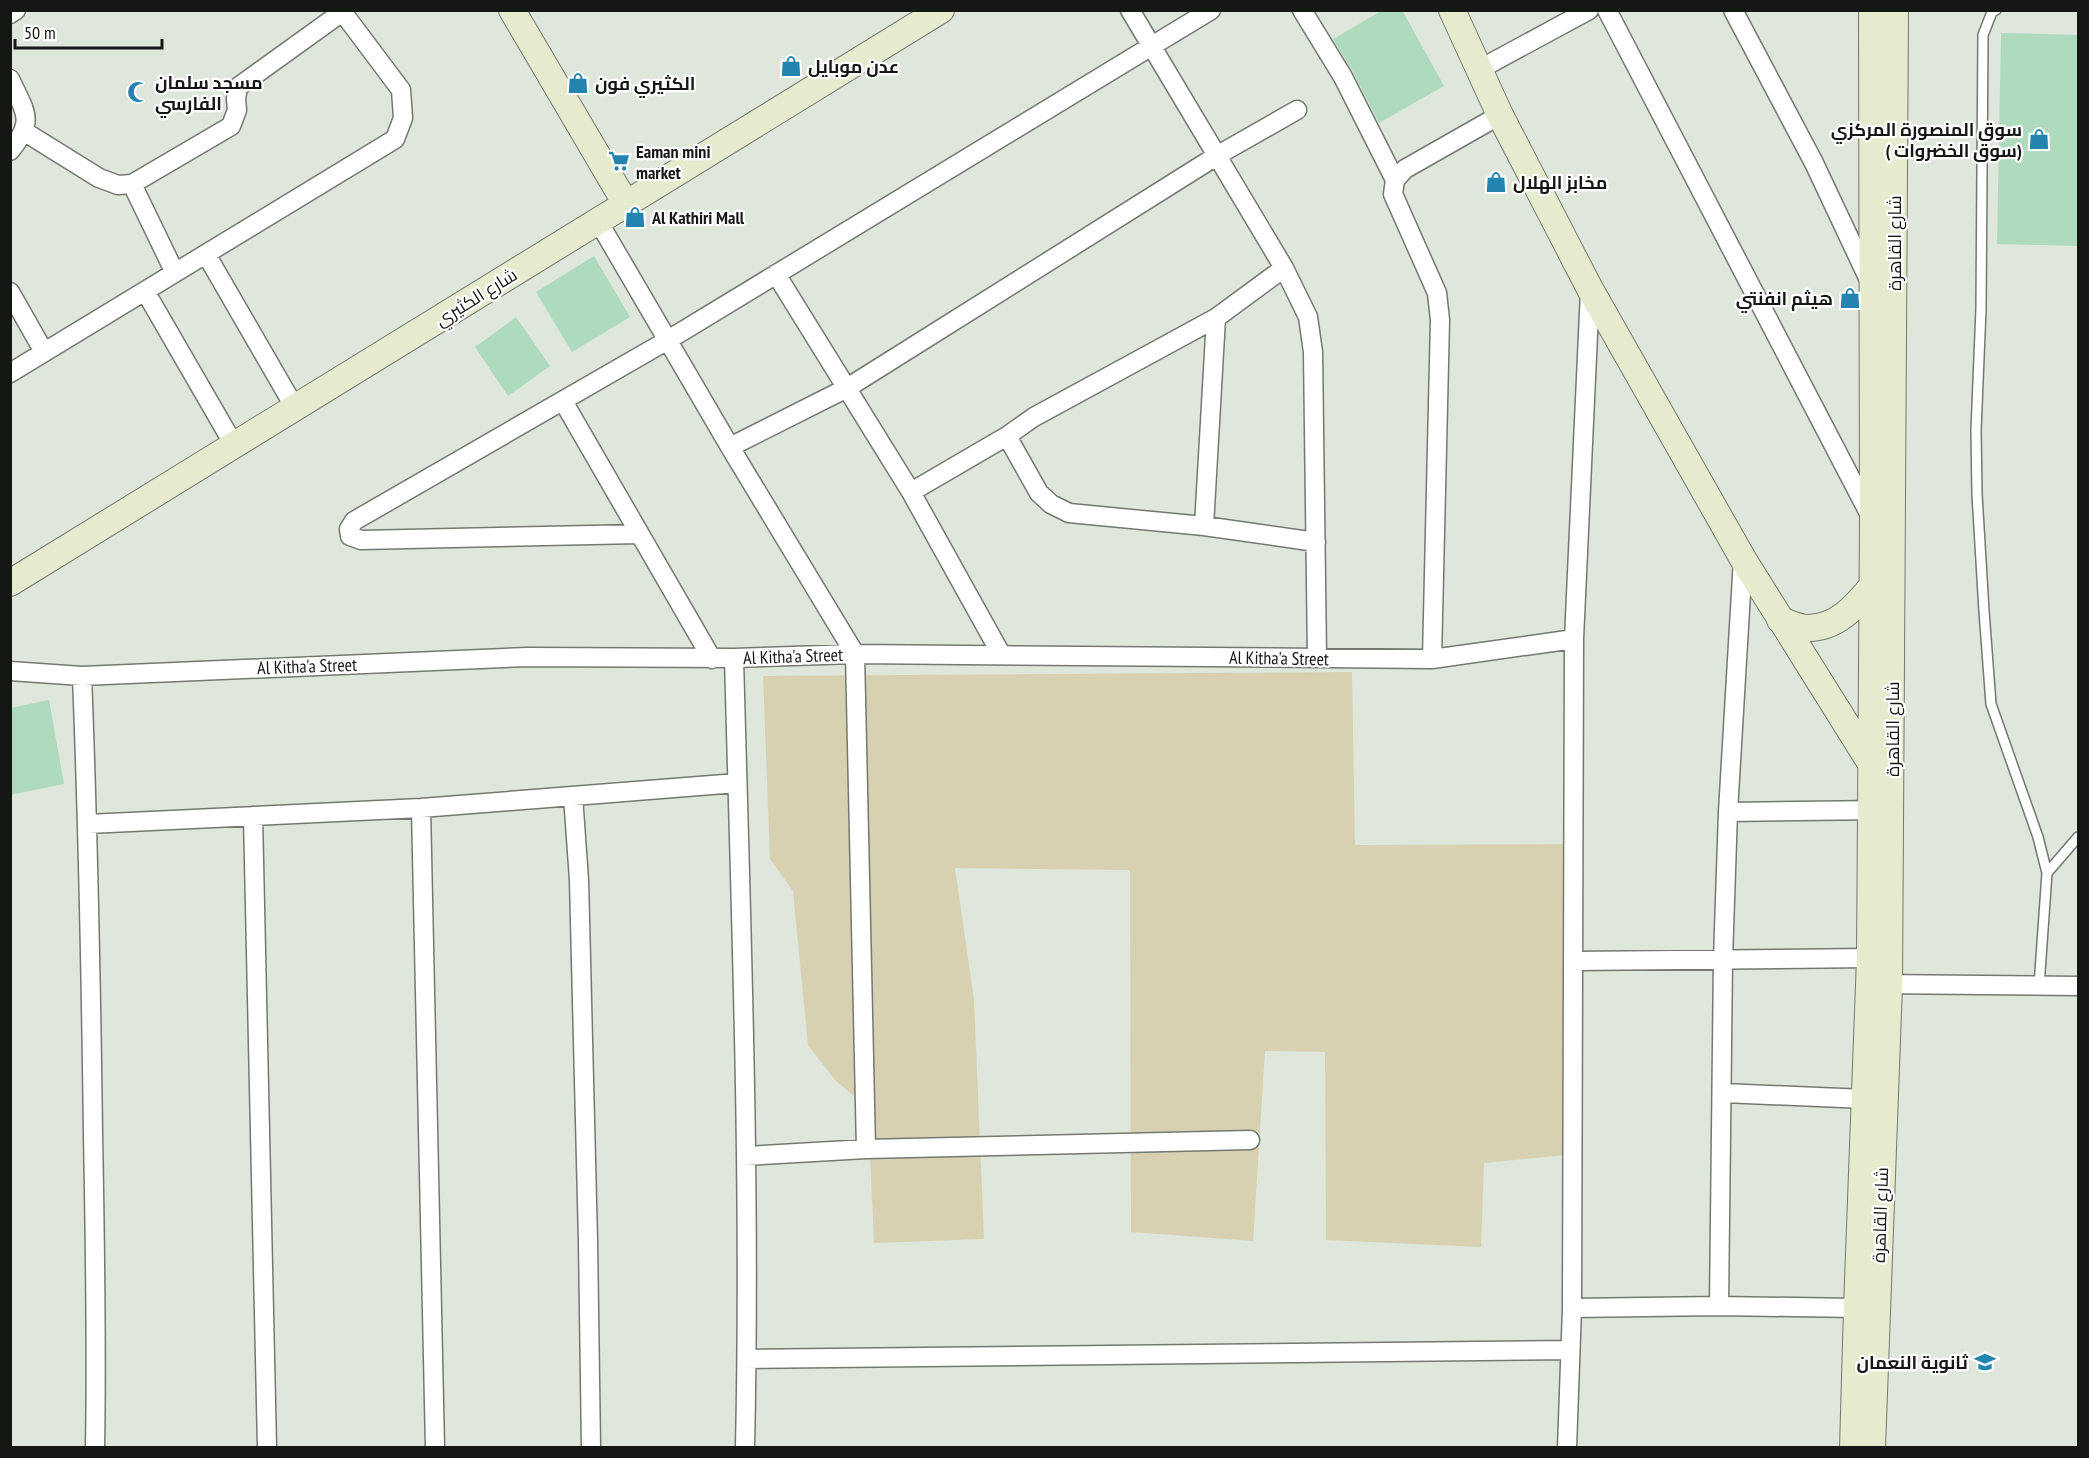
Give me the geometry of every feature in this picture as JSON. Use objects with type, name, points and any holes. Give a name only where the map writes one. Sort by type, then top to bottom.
[{"type":"street","points":[[10,14],[16,10]]},
{"type":"street","points":[[512,10],[626,204]]},
{"type":"street","name":"شارع الكثيري","points":[[10,583],[941,10]]},
{"type":"street","points":[[1130,10],[1284,268],[1308,317],[1313,352],[1317,658]]},
{"type":"street","points":[[639,534],[361,540],[350,536],[349,529],[354,521],[668,340],[1211,10]]},
{"type":"street","points":[[1302,10],[1342,77],[1395,180]]},
{"type":"street","points":[[1452,10],[1500,115],[1590,289],[1743,559],[1872,765],[1885,803],[1728,812]]},
{"type":"street","points":[[1480,69],[1589,10]]},
{"type":"street","points":[[1607,10],[1873,521]]},
{"type":"street","points":[[1733,10],[1814,163],[1871,285]]},
{"type":"street","points":[[1860,10],[1872,22]]},
{"type":"street","name":"شارع القاهرة","points":[[1872,1448],[1879,984],[1885,803],[1896,10]]},
{"type":"street","points":[[10,373],[395,139],[403,118],[401,90],[342,11],[238,87],[237,110],[231,126],[132,184],[118,185],[99,178],[24,132]]},
{"type":"street","name":"شارع القاهرة","points":[[1872,22],[1872,765]]},
{"type":"street","points":[[10,79],[27,117],[24,132],[10,151]]},
{"type":"street","points":[[730,447],[847,388],[1218,155],[1297,110]]},
{"type":"street","points":[[1432,659],[1440,320],[1437,293],[1393,194],[1395,180],[1405,169],[1500,115]]},
{"type":"street","points":[[132,184],[175,273]]},
{"type":"street","points":[[598,221],[730,447],[855,654],[866,1149]]},
{"type":"street","points":[[206,254],[295,408]]},
{"type":"street","points":[[911,492],[1007,436],[1034,417],[1216,318],[1284,268]]},
{"type":"street","points":[[776,274],[911,492],[1001,654]]},
{"type":"street","points":[[1567,1448],[1572,1308],[1574,639],[1590,289]]},
{"type":"street","points":[[145,291],[234,445]]},
{"type":"street","points":[[10,292],[44,352]]},
{"type":"street","points":[[1204,526],[1216,318]]},
{"type":"street","points":[[563,401],[712,659]]},
{"type":"street","points":[[1007,436],[1039,493],[1051,504],[1069,513],[1204,526],[1316,542]]},
{"type":"street","points":[[1719,1306],[1723,959],[1728,812],[1743,559]]},
{"type":"street","points":[[1780,620],[1807,628],[1832,624],[1854,608],[1873,585]]},
{"type":"street","name":"Al Kitha'a Street","points":[[10,670],[82,675],[527,657],[712,659],[855,654],[1432,659],[1574,639]]},
{"type":"street","points":[[734,658],[746,1156],[746,1448]]},
{"type":"street","points":[[82,675],[88,824],[96,1369],[95,1448]]},
{"type":"street","points":[[88,824],[421,808],[737,783]]},
{"type":"street","points":[[573,796],[579,880],[591,1448]]},
{"type":"street","name":"شارع القاهرة","points":[[1854,1448],[1865,1099],[1879,984],[1870,958],[1885,803]]},
{"type":"street","points":[[421,808],[435,1448]]},
{"type":"street","points":[[253,816],[267,1448]]},
{"type":"street","points":[[1574,961],[1870,958]]},
{"type":"street","points":[[1879,984],[2079,986]]},
{"type":"street","points":[[1723,1093],[1865,1099]]},
{"type":"street","points":[[746,1156],[866,1149],[1250,1140]]},
{"type":"street","points":[[1572,1308],[1719,1306],[1857,1308]]},
{"type":"street","points":[[747,1359],[1569,1350]]},
{"type":"lane","points":[[1996,10],[1992,12],[1983,35],[1981,309],[1976,430],[1977,494],[1991,704],[2038,837],[2047,873],[2039,986]]},
{"type":"lane","points":[[2047,873],[2079,837]]},
{"type":"shaded area","points":[[1352,672],[1355,845],[1574,844],[1576,1154],[1484,1163],[1481,1247],[1326,1240],[1325,1052],[1265,1051],[1253,1241],[1131,1232],[1130,870],[955,868],[974,1000],[984,1239],[874,1243],[868,1108],[835,1080],[808,1045],[793,891],[770,859],[763,676]]},
{"type":"building","points":[[1383,10],[1402,10],[1444,86],[1379,123],[1333,39]]},
{"type":"building","name":"سوق المنصورة المركزي ( سوق الخضروات)","points":[[2001,33],[2079,35],[2079,246],[1997,244]]},
{"type":"building","points":[[594,256],[630,317],[572,352],[536,292]]},
{"type":"building","points":[[516,317],[550,366],[508,396],[475,347]]},
{"type":"building","points":[[49,700],[64,784],[10,795],[10,708]]},
{"type":"place","name":"عدن موبايل","points":[[791,66]]},
{"type":"place","name":"الكثيري فون","points":[[578,83]]},
{"type":"place","name":"مسجد سلمان الفارسي","points":[[138,92]]},
{"type":"place","name":"سوق المنصورة المركزي ( سوق الخضروات)","points":[[2039,139]]},
{"type":"place","name":"Eaman mini market","points":[[619,161]]},
{"type":"place","name":"مخابز الهلال","points":[[1496,182]]},
{"type":"place","name":"Al Kathiri Mall","points":[[635,217]]},
{"type":"place","name":"هيثم انفنتي","points":[[1850,298]]},
{"type":"place","name":"ثانوية النعمان","points":[[1985,1362]]}]
